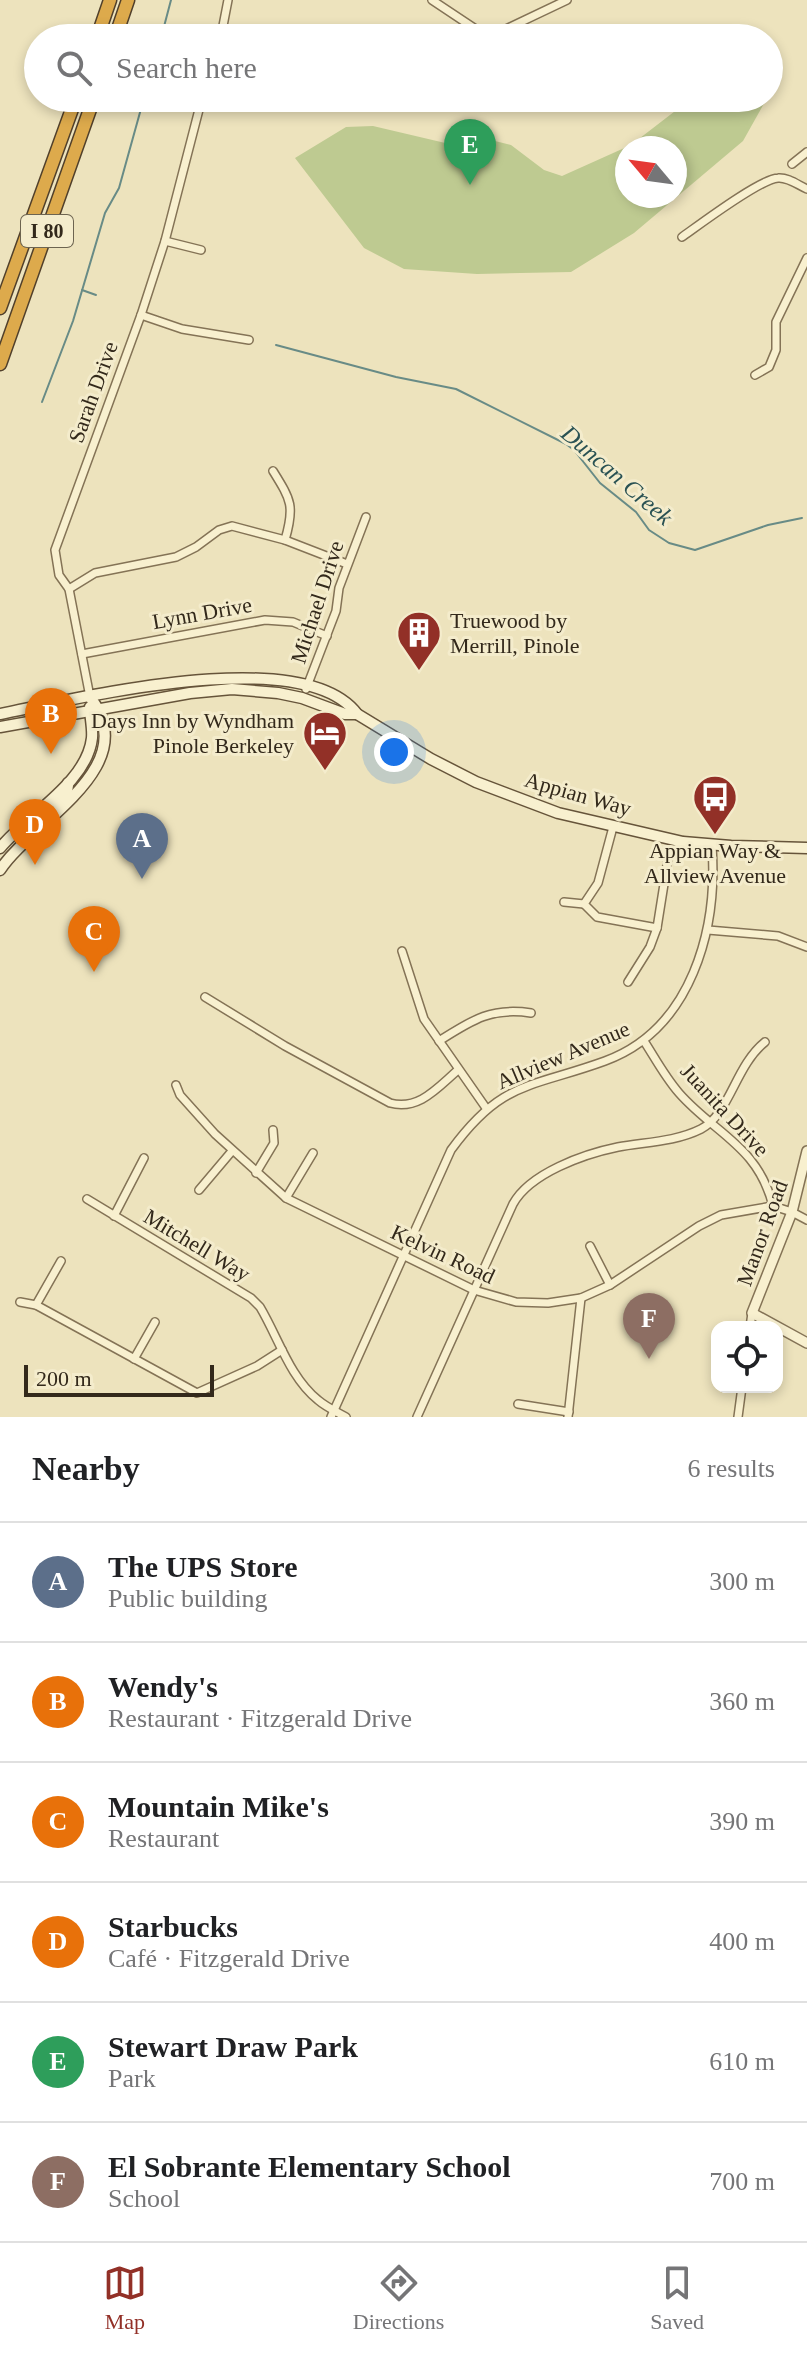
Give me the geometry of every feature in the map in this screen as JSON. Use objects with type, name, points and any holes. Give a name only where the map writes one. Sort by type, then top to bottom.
[{"type":"highway","points":[[102,24],[110,0]]},
{"type":"highway","points":[[120,24],[128,0]]},
{"type":"highway","name":"I 80","points":[[0,308],[71,112]]},
{"type":"highway","name":"I 80","points":[[0,364],[89,112]]},
{"type":"main road","name":"Appian Way","points":[[0,714],[203,678],[260,678],[307,687],[348,702],[357,714],[431,759],[476,782],[558,813],[683,842],[712,846],[806,848]]},
{"type":"main road","name":"Appian Way","points":[[0,727],[210,690],[258,690],[302,698],[345,714],[357,714]]},
{"type":"main road","points":[[0,870],[18,848],[79,793],[98,764],[103,736],[90,697]]},
{"type":"main road","points":[[0,848],[77,772],[90,748],[95,711]]},
{"type":"main road","points":[[45,823],[49,811],[66,795],[68,783]]},
{"type":"main road","points":[[18,848],[21,839],[40,816],[39,810]]},
{"type":"street","points":[[225,24],[228,0]]},
{"type":"street","points":[[432,0],[468,24]]},
{"type":"street","points":[[539,0],[544,10]]},
{"type":"street","points":[[516,24],[567,0]]},
{"type":"street","name":"Sarah Drive","points":[[90,697],[69,589],[59,575],[55,550],[141,315],[165,241],[198,112]]},
{"type":"street","points":[[792,164],[807,152]]},
{"type":"street","points":[[682,237],[726,205],[774,178],[783,178],[807,189]]},
{"type":"street","points":[[165,241],[201,250]]},
{"type":"street","points":[[755,375],[769,367],[776,350],[776,322],[807,258]]},
{"type":"street","points":[[141,315],[182,329],[249,340]]},
{"type":"street","points":[[273,471],[290,499],[292,515],[285,540]]},
{"type":"street","name":"Michael Drive","points":[[302,698],[327,636],[347,564],[366,517]]},
{"type":"street","points":[[69,589],[95,573],[176,557],[219,530],[232,526],[285,540],[347,564]]},
{"type":"street","name":"Lynn Drive","points":[[82,654],[265,620],[293,622],[327,636]]},
{"type":"street","points":[[584,904],[598,883],[613,827]]},
{"type":"street","points":[[806,848],[807,836]]},
{"type":"street","name":"Allview Avenue","points":[[332,1414],[451,1150],[486,1108],[533,1082],[606,1060],[644,1041],[661,1025],[686,989],[697,967],[708,930],[712,846]]},
{"type":"street","points":[[628,982],[650,947],[657,928],[668,859]]},
{"type":"street","points":[[564,902],[584,904],[597,917],[657,928]]},
{"type":"street","points":[[708,930],[778,936],[807,947]]},
{"type":"street","points":[[402,951],[424,1019],[486,1108]]},
{"type":"street","points":[[205,997],[361,1090],[402,1107],[414,1105],[458,1070]]},
{"type":"street","points":[[439,1041],[472,1020],[496,1012],[531,1013]]},
{"type":"street","name":"Juanita Drive","points":[[644,1041],[679,1093],[748,1156],[769,1191],[773,1206]]},
{"type":"street","points":[[417,1417],[519,1194],[537,1178],[605,1151],[688,1134],[713,1122],[743,1067],[765,1042]]},
{"type":"street","name":"Kelvin Road","points":[[176,1085],[180,1095],[232,1151],[286,1198],[474,1290],[503,1300],[548,1303],[581,1298],[610,1285],[710,1220],[773,1206]]},
{"type":"street","points":[[256,1173],[274,1143],[273,1130]]},
{"type":"street","points":[[199,1190],[232,1151]]},
{"type":"street","name":"Manor Road","points":[[751,1321],[792,1212],[807,1151]]},
{"type":"street","points":[[286,1198],[313,1153]]},
{"type":"street","name":"Mitchell Way","points":[[114,1216],[144,1158]]},
{"type":"street","name":"Mitchell Way","points":[[87,1199],[251,1298],[260,1307],[307,1389],[332,1414],[346,1417]]},
{"type":"street","points":[[773,1206],[807,1220]]},
{"type":"street","points":[[590,1246],[610,1285]]},
{"type":"street","points":[[36,1305],[61,1261]]},
{"type":"street","points":[[518,1404],[568,1415],[581,1298]]},
{"type":"street","points":[[20,1302],[36,1305],[197,1393],[257,1366],[282,1350]]},
{"type":"street","points":[[752,1313],[807,1343]]},
{"type":"street","points":[[134,1359],[155,1322]]},
{"type":"street","points":[[738,1417],[741,1393]]},
{"type":"green space","points":[[674,112],[759,112],[743,141],[687,188],[687,136],[643,136]]},
{"type":"green space","points":[[373,126],[458,146],[491,140],[511,145],[544,170],[562,176],[615,152],[615,208],[664,208],[634,233],[571,272],[477,274],[404,269],[364,248],[295,158],[346,127]]},
{"type":"waterway","name":"Duncan Creek","points":[[165,24],[171,0]]},
{"type":"waterway","name":"Duncan Creek","points":[[42,402],[73,321],[105,213],[119,188],[140,112]]},
{"type":"waterway","name":"Duncan Creek","points":[[82,290],[96,295]]},
{"type":"waterway","name":"Duncan Creek","points":[[276,345],[396,377],[456,389],[566,444],[600,483],[636,512],[649,530],[669,543],[695,550],[768,525],[802,518]]},
{"type":"place","name":"Stewart Draw Park","points":[[470,185]]},
{"type":"place","name":"Truewood by Merrill, Pinole","points":[[419,672]]},
{"type":"place","name":"Wendy's","points":[[51,754]]},
{"type":"place","name":"Days Inn by Wyndham Pinole Berkeley","points":[[325,772]]},
{"type":"place","name":"Appian Way & Allview Avenue","points":[[715,836]]},
{"type":"place","name":"Starbucks","points":[[35,865]]},
{"type":"place","name":"The UPS Store","points":[[142,879]]},
{"type":"place","name":"Mountain Mike's","points":[[94,972]]},
{"type":"place","name":"El Sobrante Elementary School","points":[[649,1359]]}]
